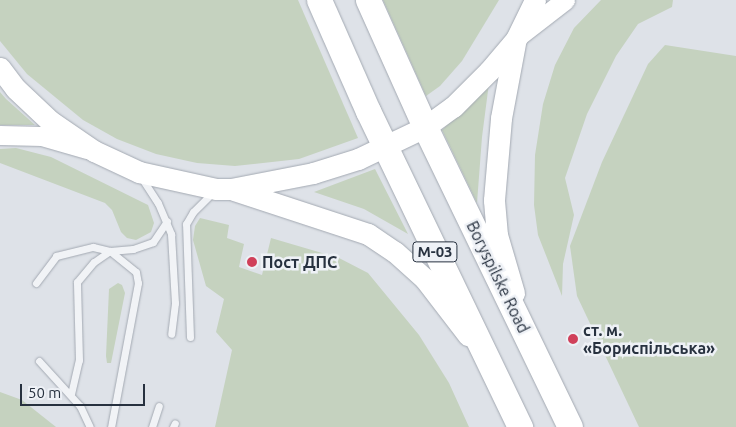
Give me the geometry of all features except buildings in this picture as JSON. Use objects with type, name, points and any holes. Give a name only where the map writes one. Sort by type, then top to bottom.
[{"type":"highway","points":[[320,0],[385,147]]},
{"type":"highway","name":"Boryspilske Road","points":[[368,0],[425,127],[570,427]]},
{"type":"highway","name":"М-03","points":[[385,147],[520,427]]},
{"type":"main road","points":[[525,335],[498,235],[494,200],[501,118],[516,39],[535,0]]},
{"type":"main road","points":[[224,189],[313,173],[385,147],[425,127],[453,107],[516,39],[565,0]]},
{"type":"main road","points":[[0,68],[16,89],[50,121],[94,151],[138,172],[224,189],[335,221],[368,234],[395,252],[425,279],[486,357]]},
{"type":"main road","points":[[0,135],[42,136],[94,151]]},
{"type":"lane","points":[[138,172],[167,221],[171,234],[175,303],[171,334]]},
{"type":"lane","points":[[190,338],[186,224],[193,212],[224,189]]},
{"type":"lane","points":[[36,283],[56,256],[93,247],[110,251],[133,249],[153,242],[167,221]]},
{"type":"lane","points":[[70,394],[79,360],[77,282],[94,262],[110,251]]},
{"type":"lane","points":[[110,251],[128,263],[138,283],[111,427]]},
{"type":"lane","points":[[39,361],[70,394],[90,427]]},
{"type":"lane","points":[[152,427],[159,406]]},
{"type":"green space","points":[[0,0],[298,0],[358,138],[299,159],[235,166],[197,163],[156,154],[117,139],[83,120],[27,74],[0,41]]},
{"type":"green space","points":[[383,0],[499,0],[462,61],[440,86],[426,96]]},
{"type":"green space","points":[[601,0],[673,0],[672,7],[638,24],[616,56],[587,114],[565,178],[574,215],[563,264],[562,296],[538,235],[534,205],[535,155],[543,104],[555,65],[574,28]]},
{"type":"green space","points":[[665,45],[736,56],[736,427],[639,427],[577,296],[570,246],[602,162],[648,64]]},
{"type":"green space","points":[[489,83],[482,137],[477,203],[442,130]]},
{"type":"green space","points":[[0,92],[6,99],[35,125],[0,125]]},
{"type":"green space","points":[[16,148],[51,157],[148,205],[154,223],[151,232],[136,240],[127,238],[121,232],[112,210],[105,203],[0,163],[0,149]]},
{"type":"green space","points":[[375,169],[408,234],[364,209],[314,192]]},
{"type":"green space","points":[[200,218],[229,225],[227,238],[244,244],[239,267],[262,275],[271,238],[339,258],[368,273],[419,335],[449,383],[469,427],[215,427],[232,350],[216,332],[224,299],[206,286],[193,240],[195,226]]},
{"type":"green space","points":[[118,283],[122,285],[125,293],[111,363],[107,363],[109,289]]},
{"type":"green space","points":[[0,392],[22,400],[56,427],[0,427]]},
{"type":"place","name":"Пост ДПС","points":[[252,262]]},
{"type":"place","name":"ст. м. «Бориспільська»","points":[[573,339]]}]
